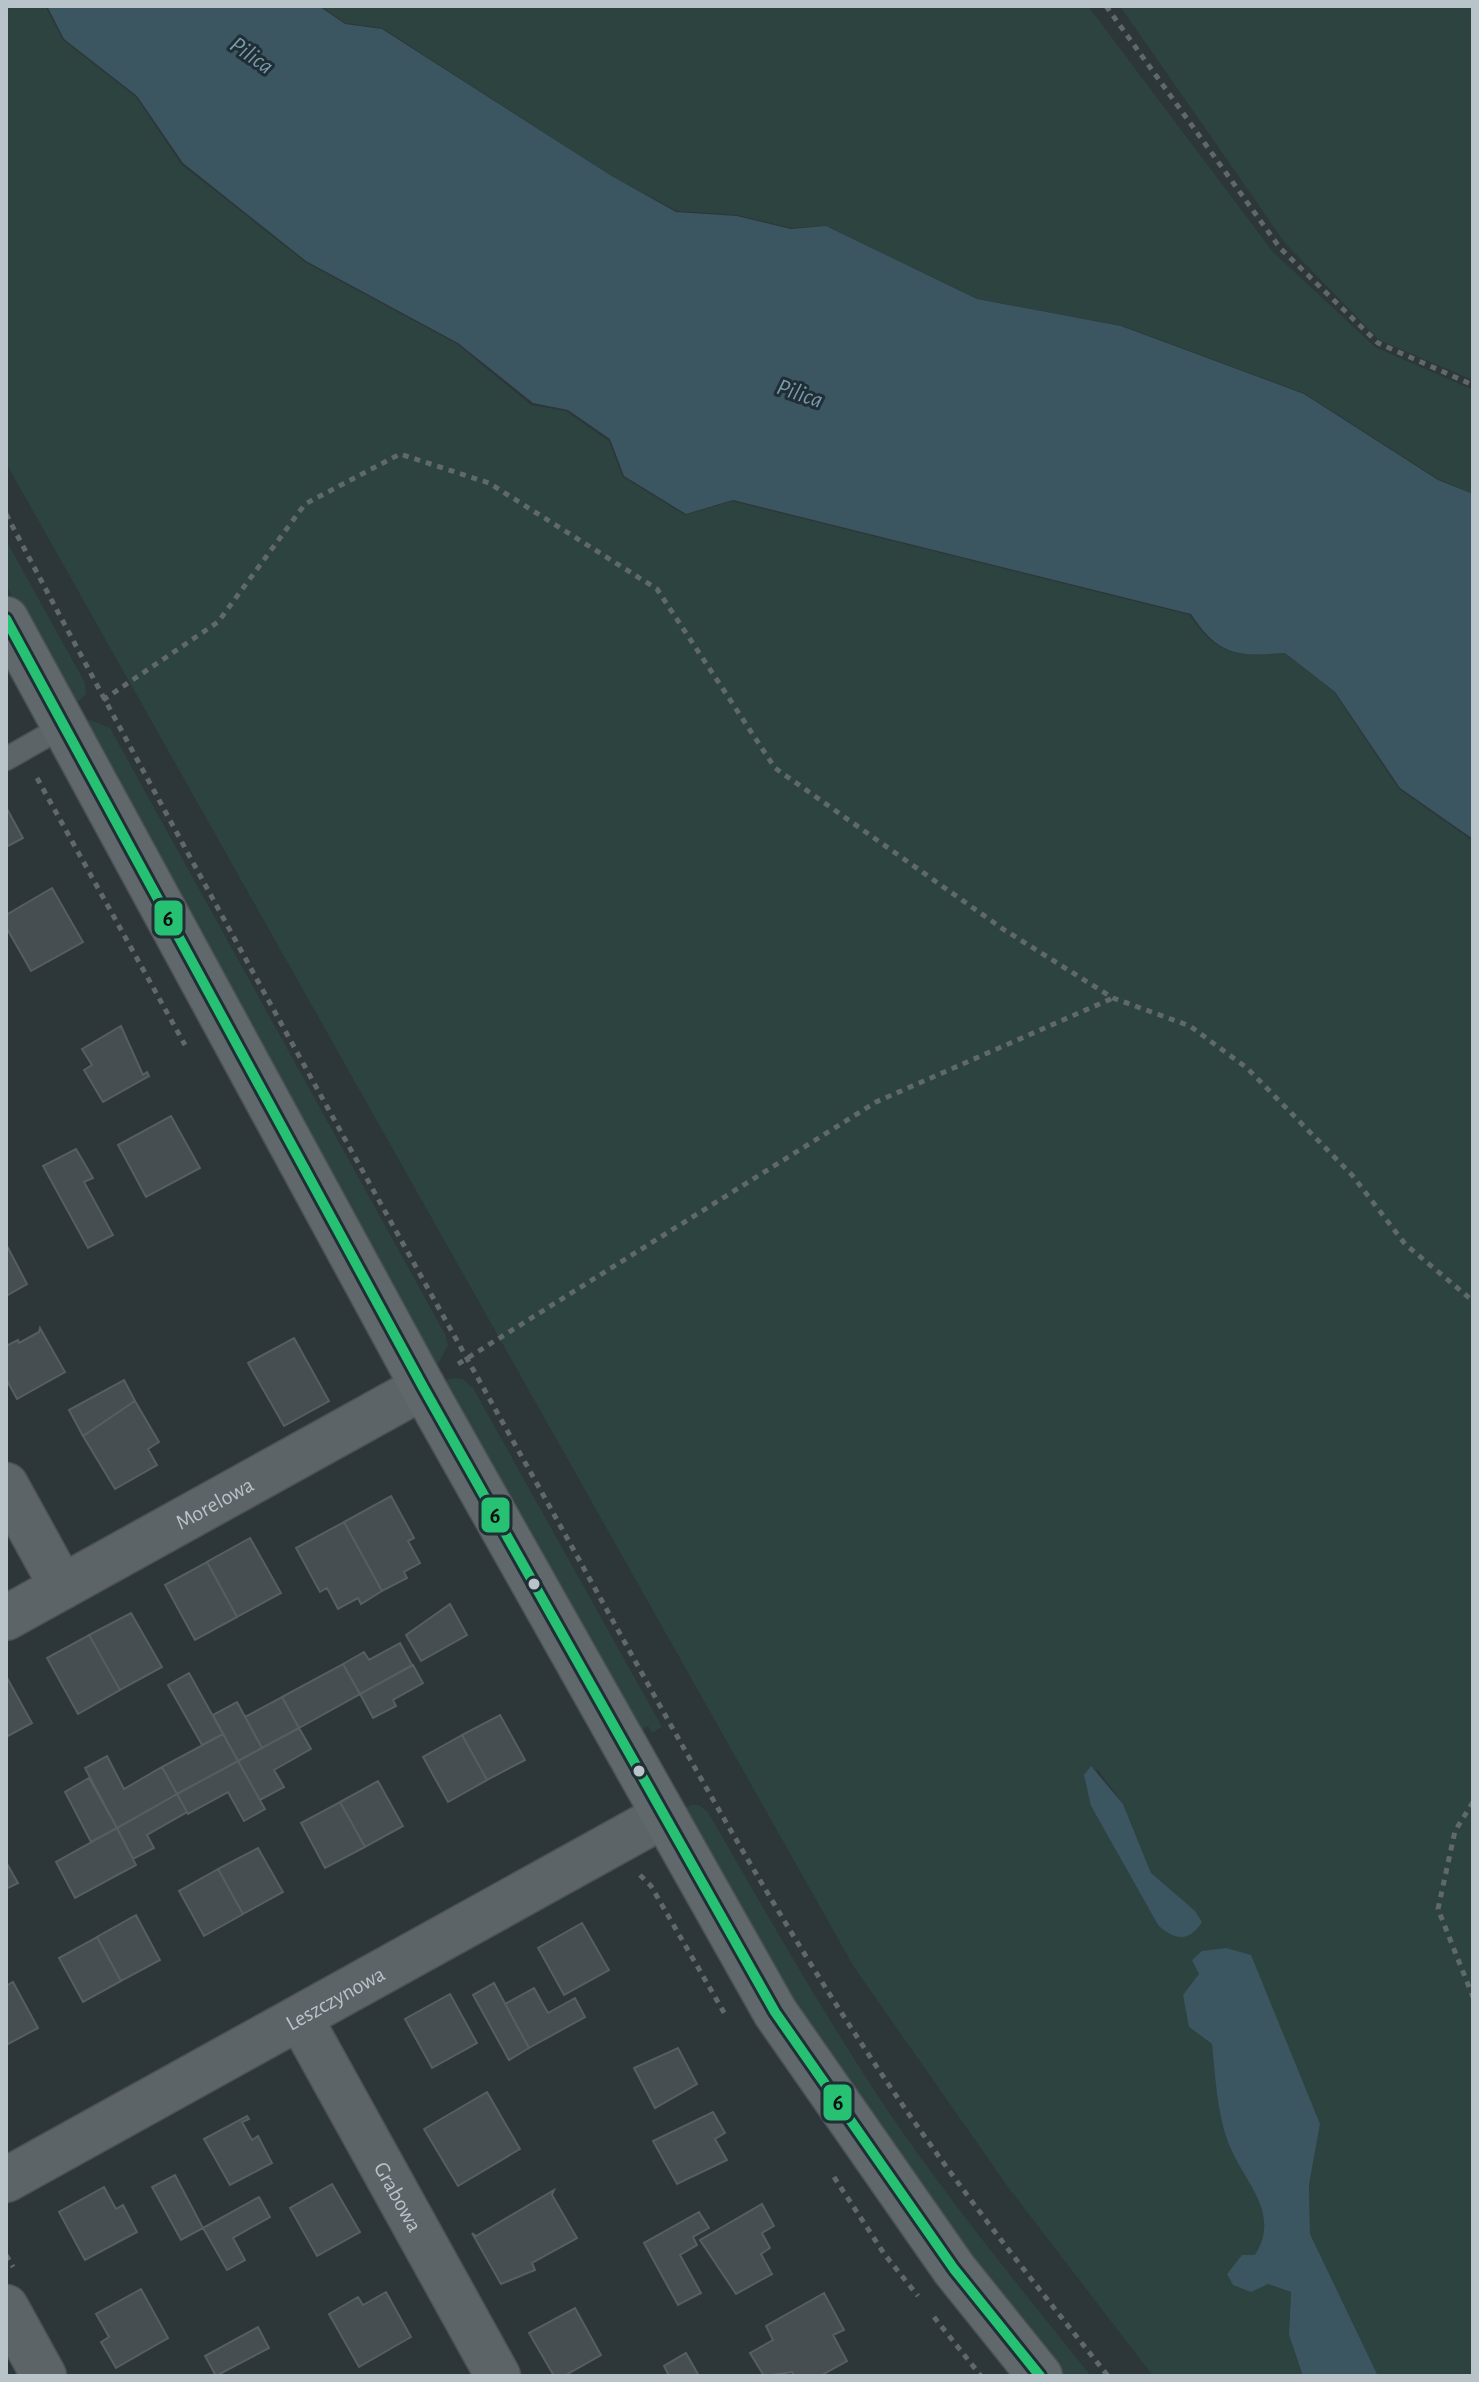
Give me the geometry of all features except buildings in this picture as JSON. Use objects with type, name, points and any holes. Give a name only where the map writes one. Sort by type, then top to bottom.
[{"type":"street","points":[[6,619],[423,1387],[775,2012],[954,2269],[1040,2376]]},
{"type":"street","name":"Morelowa","points":[[6,1618],[423,1387]]},
{"type":"street","points":[[6,1485],[62,1587]]},
{"type":"street","name":"Leszczynowa","points":[[6,2180],[663,1816]]},
{"type":"street","name":"Grabowa","points":[[300,2018],[498,2376]]},
{"type":"street","points":[[6,2307],[44,2376]]},
{"type":"lane","points":[[6,759],[62,727]]},
{"type":"path","points":[[1106,6],[1280,248],[1378,343],[1473,385]]},
{"type":"path","points":[[104,700],[218,622],[305,504],[400,454],[489,483],[657,589],[775,768],[1003,929],[1113,998],[1190,1026],[1247,1068],[1352,1175],[1405,1244],[1473,1301]]},
{"type":"path","points":[[6,514],[104,700],[467,1358],[678,1736],[821,1979],[902,2104],[988,2226],[1108,2376]]},
{"type":"path","points":[[467,1358],[876,1102],[1113,998]]},
{"type":"path","points":[[670,1741],[678,1736]]},
{"type":"path","points":[[1473,1802],[1455,1831],[1438,1909],[1473,1997]]},
{"type":"green space","points":[[6,6],[45,6],[63,40],[136,97],[181,164],[305,262],[457,344],[531,405],[566,411],[609,441],[623,477],[685,515],[732,501],[1190,615],[1209,639],[1230,651],[1254,655],[1285,653],[1334,692],[1399,789],[1473,841],[1473,2376],[1378,2376],[1310,2234],[1309,2185],[1320,2124],[1305,2092],[1199,1974],[1189,2027],[1212,2044],[1224,2131],[1263,2211],[1262,2240],[1255,2256],[1268,2284],[1291,2292],[1289,2335],[1303,2376],[1153,2376],[1008,2187],[854,1967],[6,463]],"holes":[[[1097,1769],[1123,1804],[1151,1873],[1158,1925],[1091,1806]]]},
{"type":"green space","points":[[321,6],[1088,6],[1273,252],[1375,347],[1473,390],[1473,494],[1438,479],[1304,393],[1123,326],[978,299],[826,226],[791,228],[737,215],[677,211],[610,175],[382,28],[345,23]]},
{"type":"green space","points":[[1120,6],[1473,6],[1473,380],[1379,340],[1285,243]]},
{"type":"green space","points":[[6,540],[85,683],[86,694],[73,706],[6,585]]},
{"type":"green space","points":[[90,720],[110,728],[445,1334],[448,1345],[437,1366],[82,722]]},
{"type":"green space","points":[[463,1379],[473,1388],[662,1727],[652,1733],[648,1726],[639,1732],[446,1380]]},
{"type":"green space","points":[[699,1805],[708,1812],[816,1997],[908,2140],[984,2242],[1091,2376],[1064,2376],[956,2243],[785,1991],[682,1809]]},
{"type":"water","name":"Pilica","points":[[47,6],[319,6],[345,24],[382,29],[610,175],[676,212],[737,216],[791,229],[826,226],[977,299],[1121,326],[1304,394],[1438,480],[1473,494],[1473,839],[1400,788],[1335,692],[1285,653],[1242,653],[1220,646],[1191,614],[733,500],[686,514],[624,476],[610,439],[568,410],[533,403],[458,343],[306,261],[183,163],[137,96],[64,39]]},
{"type":"water","points":[[1091,1766],[1123,1804],[1151,1873],[1195,1911],[1202,1922],[1187,1936],[1170,1934],[1158,1925],[1091,1806],[1084,1775]]},
{"type":"water","points":[[1226,1948],[1251,1955],[1320,2124],[1309,2185],[1310,2234],[1378,2376],[1303,2376],[1289,2335],[1291,2292],[1268,2284],[1251,2292],[1233,2285],[1227,2274],[1242,2255],[1255,2255],[1262,2239],[1262,2211],[1224,2131],[1212,2044],[1189,2027],[1183,1995],[1199,1974],[1192,1960],[1202,1951]]},
{"type":"transit line","name":"6","points":[[6,619],[423,1387],[775,2012],[954,2269],[1040,2376]]}]
